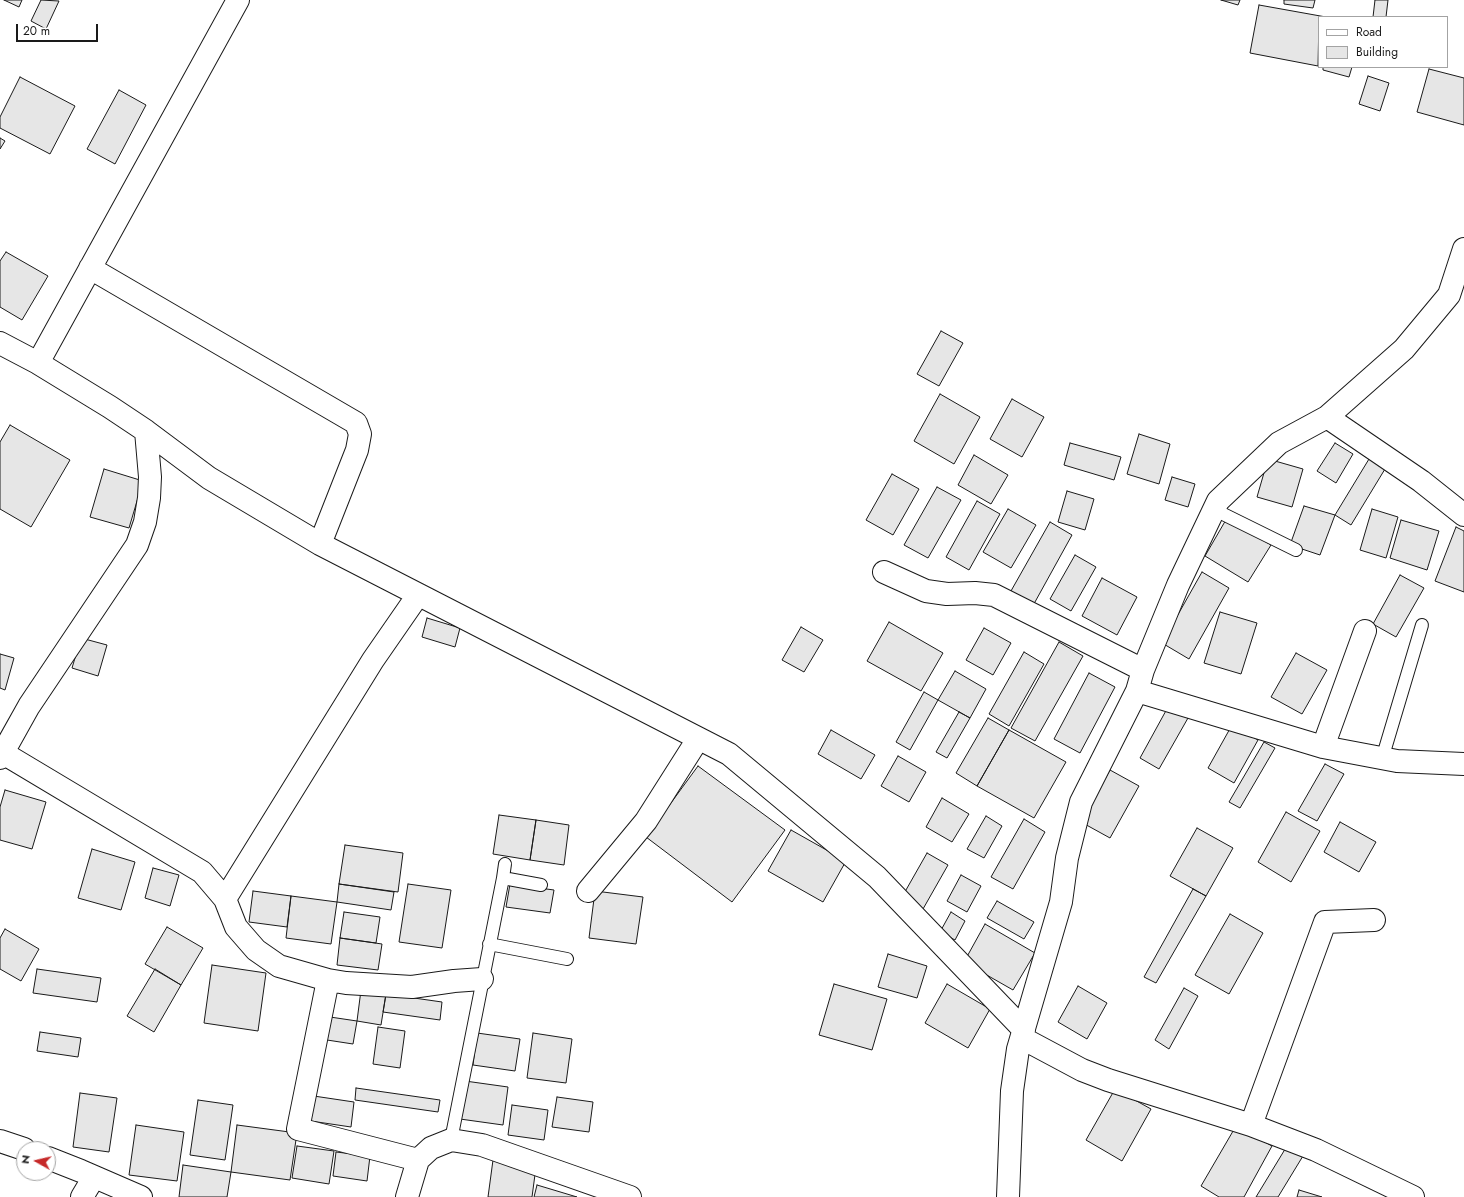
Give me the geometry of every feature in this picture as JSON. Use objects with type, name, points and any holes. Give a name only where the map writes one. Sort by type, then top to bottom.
[{"type":"street","points":[[38,363],[238,0]]},
{"type":"street","points":[[1008,1197],[1012,1091],[1023,1034],[1061,902],[1067,858],[1081,802],[1137,691],[1143,670],[1213,509],[1218,501],[1280,442],[1327,417],[1404,348],[1449,295],[1464,249]]},
{"type":"street","points":[[90,268],[356,423],[360,434],[357,450],[320,544]]},
{"type":"street","points":[[0,343],[38,363],[146,431],[209,478],[320,544],[729,754],[877,877],[1023,1034],[1082,1070],[1108,1080],[1251,1124],[1316,1150],[1413,1197]]},
{"type":"street","points":[[1327,417],[1421,481],[1464,516]]},
{"type":"street","points":[[146,431],[150,477],[149,498],[145,522],[136,545],[29,706],[1,755],[202,872],[225,898],[236,927],[256,950],[279,966],[328,980],[346,983],[412,987],[454,980],[482,979]]},
{"type":"street","points":[[884,572],[926,591],[947,594],[976,593],[994,595],[1143,670]]},
{"type":"street","points":[[225,898],[373,660],[418,595]]},
{"type":"street","points":[[1323,747],[1365,631]]},
{"type":"street","points":[[1137,691],[1323,747],[1382,759],[1464,764]]},
{"type":"street","points":[[585,890],[646,821],[698,738]]},
{"type":"street","points":[[1251,1124],[1325,922],[1374,920]]},
{"type":"street","points":[[328,980],[298,1129],[418,1160]]},
{"type":"street","points":[[0,1140],[16,1146]]},
{"type":"street","points":[[407,1197],[418,1160],[431,1148],[451,1140],[482,1145],[630,1197]]},
{"type":"street","points":[[56,1161],[140,1197]]},
{"type":"street","points":[[82,1197],[94,1177]]},
{"type":"lane","points":[[1213,509],[1296,550]]},
{"type":"lane","points":[[1382,759],[1422,625]]},
{"type":"lane","points":[[451,1140],[505,864]]},
{"type":"lane","points":[[503,878],[541,885]]},
{"type":"lane","points":[[489,944],[567,959]]},
{"type":"building","points":[[4,0],[22,0],[19,7]]},
{"type":"building","points":[[41,0],[59,1],[46,29],[31,21]]},
{"type":"building","points":[[1221,0],[1240,0],[1238,5]]},
{"type":"building","points":[[1284,0],[1315,0],[1313,8],[1284,4]]},
{"type":"building","points":[[1375,0],[1388,0],[1386,16],[1373,16]]},
{"type":"building","points":[[1259,5],[1320,16],[1318,16],[1318,66],[1250,53]]},
{"type":"building","points":[[1323,68],[1352,68],[1349,77],[1323,70]]},
{"type":"building","points":[[1429,69],[1464,78],[1464,125],[1417,112]]},
{"type":"building","points":[[1368,76],[1389,83],[1380,111],[1359,104]]},
{"type":"building","points":[[20,77],[75,106],[50,154],[0,128],[0,117]]},
{"type":"building","points":[[119,90],[146,105],[115,164],[87,149]]},
{"type":"building","points":[[0,138],[5,141],[0,149]]},
{"type":"building","points":[[6,252],[48,276],[22,320],[0,307],[0,261]]},
{"type":"building","points":[[941,331],[963,343],[939,386],[917,374]]},
{"type":"building","points":[[940,394],[980,417],[954,464],[914,441]]},
{"type":"building","points":[[1012,399],[1044,417],[1022,457],[990,439]]},
{"type":"building","points":[[10,425],[70,460],[31,527],[0,509],[0,442]]},
{"type":"building","points":[[1139,434],[1170,444],[1159,484],[1127,474]]},
{"type":"building","points":[[1070,443],[1121,457],[1114,480],[1064,465]]},
{"type":"building","points":[[1335,443],[1353,454],[1336,483],[1317,471]]},
{"type":"building","points":[[974,455],[1008,475],[991,504],[958,485]]},
{"type":"building","points":[[1268,459],[1303,469],[1292,507],[1257,497]]},
{"type":"building","points":[[1369,459],[1385,469],[1351,525],[1335,515]]},
{"type":"building","points":[[104,469],[143,481],[129,528],[90,517]]},
{"type":"building","points":[[892,474],[919,489],[893,535],[866,520]]},
{"type":"building","points":[[1172,477],[1195,484],[1188,507],[1165,500]]},
{"type":"building","points":[[937,487],[961,500],[928,558],[904,545]]},
{"type":"building","points":[[1067,491],[1094,499],[1085,530],[1058,522]]},
{"type":"building","points":[[977,501],[1000,514],[969,570],[946,557]]},
{"type":"building","points":[[1304,506],[1335,515],[1320,555],[1290,545]]},
{"type":"building","points":[[1008,509],[1036,525],[1011,568],[983,552]]},
{"type":"building","points":[[1372,509],[1398,517],[1386,558],[1360,550]]},
{"type":"building","points":[[1227,518],[1271,545],[1248,582],[1205,556]]},
{"type":"building","points":[[1401,520],[1439,531],[1427,570],[1390,558]]},
{"type":"building","points":[[1050,522],[1072,535],[1030,611],[1007,598]]},
{"type":"building","points":[[1456,527],[1464,531],[1464,592],[1435,581]]},
{"type":"building","points":[[1075,555],[1096,567],[1071,611],[1050,599]]},
{"type":"building","points":[[1202,572],[1229,588],[1189,659],[1162,643]]},
{"type":"building","points":[[1400,575],[1424,588],[1396,637],[1373,624]]},
{"type":"building","points":[[1102,578],[1137,597],[1117,635],[1082,616]]},
{"type":"building","points":[[1220,612],[1257,623],[1241,674],[1204,663]]},
{"type":"building","points":[[427,618],[460,628],[455,647],[422,637]]},
{"type":"building","points":[[889,622],[943,653],[921,691],[867,661]]},
{"type":"building","points":[[801,627],[823,640],[804,672],[782,660]]},
{"type":"building","points":[[984,628],[1011,643],[993,675],[966,660]]},
{"type":"building","points":[[81,638],[107,645],[98,676],[72,668]]},
{"type":"building","points":[[1059,642],[1083,656],[1035,741],[1011,728]]},
{"type":"building","points":[[1024,652],[1044,664],[1009,726],[989,714]]},
{"type":"building","points":[[1296,653],[1327,670],[1302,714],[1271,697]]},
{"type":"building","points":[[0,654],[14,658],[5,690],[0,688]]},
{"type":"building","points":[[955,671],[986,689],[970,718],[938,700]]},
{"type":"building","points":[[1089,673],[1115,687],[1080,753],[1054,739]]},
{"type":"building","points":[[924,692],[938,700],[910,750],[896,742]]},
{"type":"building","points":[[1168,707],[1188,718],[1159,769],[1140,758]]},
{"type":"building","points":[[959,712],[970,718],[947,758],[936,752]]},
{"type":"building","points":[[988,718],[1009,730],[977,786],[956,773]]},
{"type":"building","points":[[1232,725],[1258,740],[1234,783],[1208,768]]},
{"type":"building","points":[[831,730],[875,755],[861,779],[818,754]]},
{"type":"building","points":[[1009,730],[1066,762],[1034,818],[977,786]]},
{"type":"building","points":[[1264,742],[1275,748],[1240,808],[1229,802]]},
{"type":"building","points":[[898,756],[926,772],[909,802],[881,786]]},
{"type":"building","points":[[1325,764],[1344,774],[1317,821],[1298,811]]},
{"type":"building","points":[[698,766],[785,830],[732,902],[646,837]]},
{"type":"building","points":[[1110,770],[1139,786],[1110,838],[1081,822]]},
{"type":"building","points":[[5,790],[46,802],[32,849],[0,840],[0,807]]},
{"type":"building","points":[[942,798],[969,814],[952,842],[926,827]]},
{"type":"building","points":[[1286,812],[1320,831],[1291,882],[1258,862]]},
{"type":"building","points":[[499,815],[536,820],[530,860],[493,854]]},
{"type":"building","points":[[986,816],[1002,826],[984,858],[967,849]]},
{"type":"building","points":[[1024,819],[1045,832],[1013,889],[991,877]]},
{"type":"building","points":[[536,820],[569,825],[564,865],[530,860]]},
{"type":"building","points":[[1340,822],[1376,842],[1359,872],[1324,852]]},
{"type":"building","points":[[1197,828],[1233,848],[1206,896],[1170,876]]},
{"type":"building","points":[[791,830],[846,861],[823,902],[768,871]]},
{"type":"building","points":[[345,845],[403,853],[398,892],[339,884]]},
{"type":"building","points":[[92,849],[135,862],[121,910],[78,898]]},
{"type":"building","points":[[927,853],[948,865],[923,909],[902,897]]},
{"type":"building","points":[[153,868],[179,875],[170,906],[145,898]]},
{"type":"building","points":[[961,875],[981,886],[967,912],[947,901]]},
{"type":"building","points":[[339,884],[394,892],[391,910],[337,902]]},
{"type":"building","points":[[408,884],[451,890],[442,948],[399,942]]},
{"type":"building","points":[[510,884],[554,890],[550,913],[506,907]]},
{"type":"building","points":[[1193,889],[1206,896],[1156,983],[1144,977]]},
{"type":"building","points":[[253,891],[291,896],[287,927],[249,922]]},
{"type":"building","points":[[595,891],[643,897],[636,944],[589,938]]},
{"type":"building","points":[[291,896],[337,902],[331,944],[286,938]]},
{"type":"building","points":[[997,901],[1034,922],[1024,939],[987,918]]},
{"type":"building","points":[[344,912],[380,917],[376,943],[340,938]]},
{"type":"building","points":[[951,912],[965,921],[955,940],[940,932]]},
{"type":"building","points":[[1230,914],[1263,933],[1229,994],[1195,975]]},
{"type":"building","points":[[985,924],[1035,953],[1013,990],[964,962]]},
{"type":"building","points":[[167,927],[203,948],[181,985],[145,964]]},
{"type":"building","points":[[5,929],[39,949],[21,981],[0,969],[0,938]]},
{"type":"building","points":[[340,938],[382,944],[378,970],[337,965]]},
{"type":"building","points":[[888,954],[927,966],[917,998],[878,987]]},
{"type":"building","points":[[212,965],[266,973],[258,1031],[204,1023]]},
{"type":"building","points":[[37,969],[101,978],[97,1002],[33,993]]},
{"type":"building","points":[[155,969],[181,985],[154,1032],[127,1016]]},
{"type":"building","points":[[834,984],[887,999],[872,1050],[819,1035]]},
{"type":"building","points":[[947,984],[990,1009],[968,1048],[925,1023]]},
{"type":"building","points":[[1078,986],[1107,1003],[1087,1039],[1058,1022]]},
{"type":"building","points":[[1184,988],[1198,996],[1169,1049],[1155,1040]]},
{"type":"building","points":[[361,990],[386,994],[381,1025],[357,1021]]},
{"type":"building","points":[[386,994],[442,1002],[440,1020],[383,1012]]},
{"type":"building","points":[[330,1017],[357,1021],[353,1044],[327,1040]]},
{"type":"building","points":[[378,1027],[405,1031],[400,1068],[373,1064]]},
{"type":"building","points":[[40,1032],[81,1038],[78,1057],[37,1051]]},
{"type":"building","points":[[477,1033],[520,1039],[515,1071],[473,1065]]},
{"type":"building","points":[[533,1033],[572,1039],[566,1083],[527,1078]]},
{"type":"building","points":[[465,1081],[508,1087],[503,1125],[460,1119]]},
{"type":"building","points":[[356,1088],[440,1100],[438,1112],[355,1100]]},
{"type":"building","points":[[1115,1089],[1151,1109],[1122,1161],[1086,1140]]},
{"type":"building","points":[[80,1093],[117,1098],[109,1152],[73,1147]]},
{"type":"building","points":[[307,1095],[354,1102],[351,1127],[304,1120]]},
{"type":"building","points":[[557,1097],[593,1102],[589,1132],[552,1127]]},
{"type":"building","points":[[198,1100],[233,1105],[225,1160],[190,1155]]},
{"type":"building","points":[[512,1105],[548,1110],[544,1140],[508,1135]]},
{"type":"building","points":[[136,1125],[184,1132],[177,1181],[129,1175]]},
{"type":"building","points":[[237,1125],[297,1133],[290,1180],[231,1172]]},
{"type":"building","points":[[1236,1126],[1272,1146],[1244,1197],[1219,1197],[1201,1186]]},
{"type":"building","points":[[1290,1141],[1306,1151],[1278,1197],[1256,1197]]},
{"type":"building","points":[[297,1146],[334,1151],[329,1184],[292,1178]]},
{"type":"building","points":[[336,1152],[370,1156],[367,1181],[333,1176]]},
{"type":"building","points":[[493,1160],[536,1167],[532,1197],[488,1197]]},
{"type":"building","points":[[183,1165],[231,1172],[227,1197],[179,1197]]},
{"type":"building","points":[[537,1185],[577,1197],[534,1197]]},
{"type":"building","points":[[1299,1190],[1322,1197],[1297,1197]]}]
